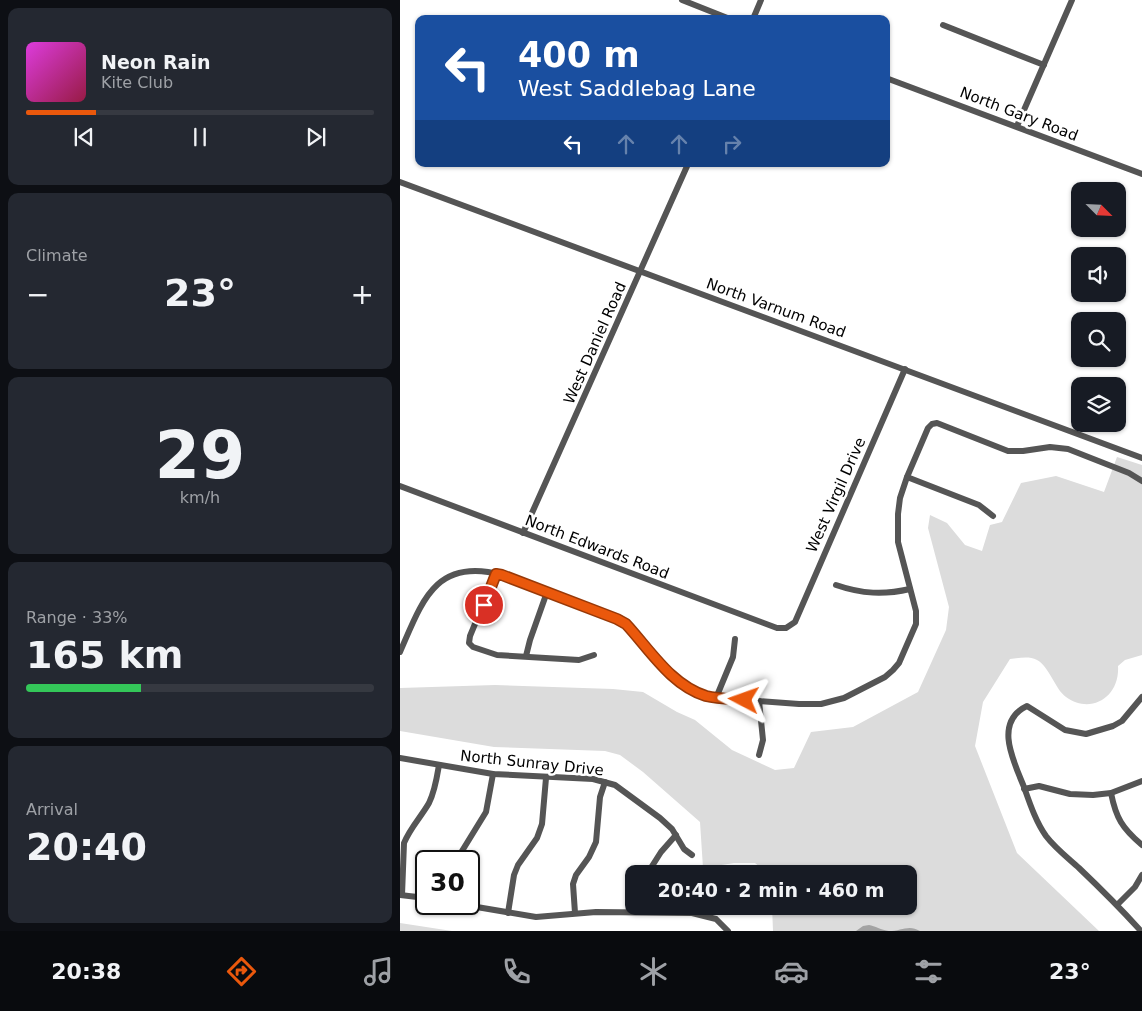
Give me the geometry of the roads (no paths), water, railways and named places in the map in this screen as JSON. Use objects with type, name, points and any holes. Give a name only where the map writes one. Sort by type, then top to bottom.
[{"type":"street","points":[[682,0],[720,15]]},
{"type":"street","points":[[755,15],[761,0]]},
{"type":"street","points":[[1017,126],[1072,0]]},
{"type":"street","points":[[943,25],[1044,65]]},
{"type":"street","name":"North Gary Road","points":[[890,79],[1142,174]]},
{"type":"street","name":"West Daniel Road","points":[[523,533],[687,167]]},
{"type":"street","name":"North Varnum Road","points":[[400,182],[1142,458]]},
{"type":"street","name":"West Virgil Drive","points":[[786,628],[794,622],[905,369]]},
{"type":"street","points":[[400,652],[426,596],[434,586],[443,580],[469,571],[488,571],[547,592],[626,624],[676,680],[696,692],[716,698],[822,704],[839,700],[885,677],[893,670],[906,648],[916,624],[916,611],[898,542],[897,526],[900,498],[907,477],[928,428],[932,424],[937,424],[1008,451],[1024,451],[1050,447],[1068,449],[1129,473],[1142,481]]},
{"type":"street","points":[[907,477],[979,505],[993,516]]},
{"type":"street","name":"North Edwards Road","points":[[400,486],[776,628],[786,628]]},
{"type":"street","points":[[496,574],[468,642],[473,647],[497,655],[579,660],[594,655]]},
{"type":"street","points":[[836,585],[853,591],[880,594],[910,590]]},
{"type":"street","points":[[526,656],[547,592]]},
{"type":"street","points":[[716,698],[733,657],[735,639]]},
{"type":"street","points":[[1141,931],[1117,905],[1058,850],[1046,835],[1032,811],[1011,755],[1008,738],[1014,717],[1019,710],[1027,706],[1065,730],[1086,734],[1113,726],[1122,721],[1142,697]]},
{"type":"street","points":[[759,701],[763,740],[759,756]]},
{"type":"street","name":"North Sunray Drive","points":[[400,758],[493,774],[593,779],[615,785],[672,828],[684,849],[692,855]]},
{"type":"street","points":[[415,897],[401,895],[404,844],[407,836],[429,802],[434,790],[439,765]]},
{"type":"street","points":[[463,850],[483,818],[490,799],[493,774]]},
{"type":"street","points":[[508,912],[514,876],[518,865],[540,831],[544,819],[546,778]]},
{"type":"street","points":[[1024,789],[1039,786],[1070,794],[1093,795],[1111,793],[1142,781]]},
{"type":"street","points":[[575,913],[573,884],[576,875],[589,857],[596,842],[598,812],[605,782]]},
{"type":"street","points":[[1111,793],[1118,818],[1129,834],[1142,845]]},
{"type":"street","points":[[652,865],[676,835]]},
{"type":"street","points":[[1117,905],[1135,887],[1142,875]]},
{"type":"street","points":[[480,907],[536,917],[625,910]]},
{"type":"street","points":[[701,915],[716,919],[728,931]]}]
